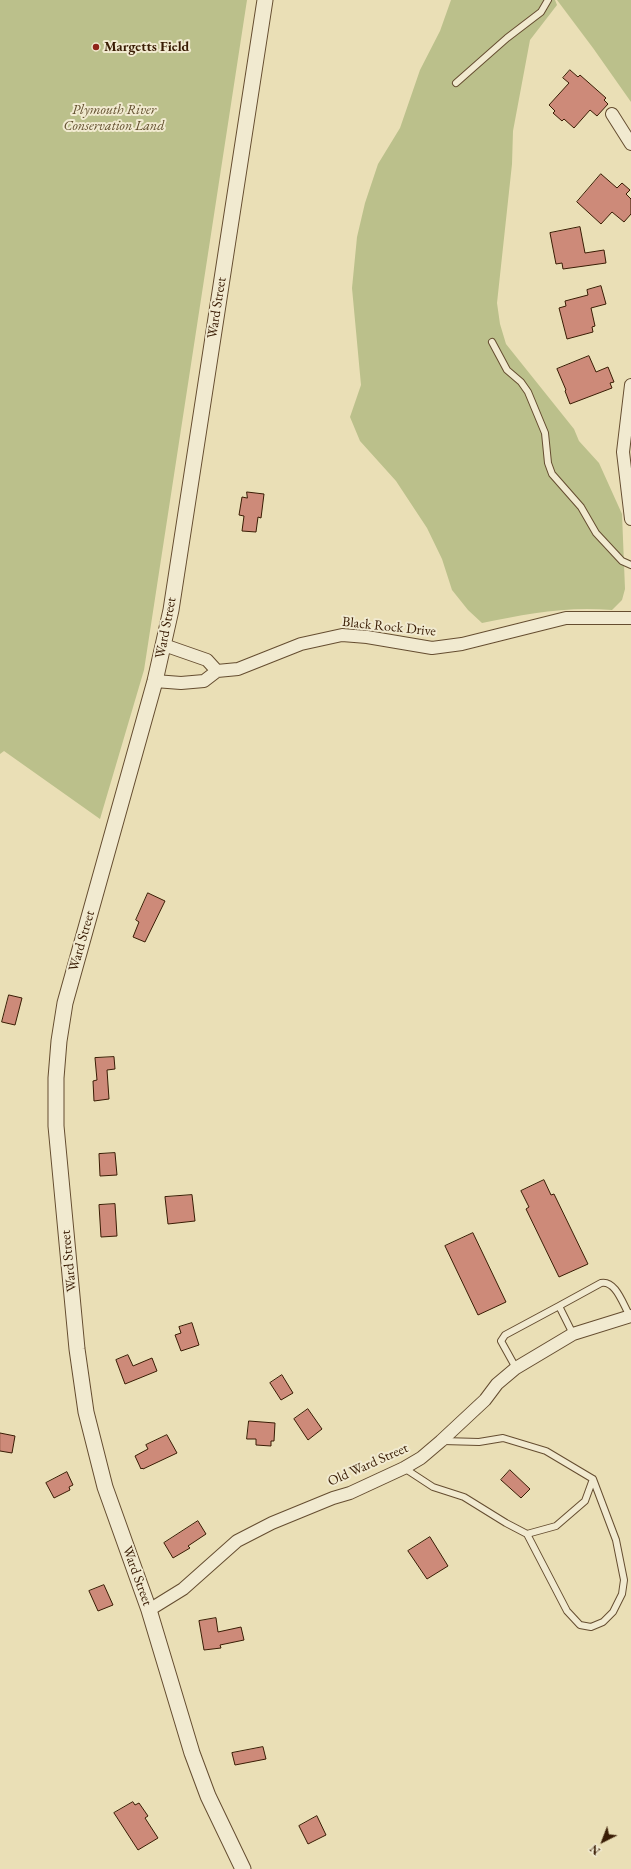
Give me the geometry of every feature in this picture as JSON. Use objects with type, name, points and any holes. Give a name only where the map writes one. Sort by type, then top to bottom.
[{"type":"street","name":"Ward Street","points":[[243,1869],[208,1796],[197,1767],[150,1610],[105,1487],[86,1412],[77,1349],[56,1133],[56,1078],[59,1041],[65,1003],[164,645],[188,504],[265,0]]},
{"type":"street","points":[[612,114],[631,144]]},
{"type":"street","points":[[631,385],[624,452],[631,518]]},
{"type":"street","name":"Black Rock Drive","points":[[155,681],[181,683],[204,681],[217,671],[238,669],[301,644],[342,635],[367,637],[432,648],[462,644],[566,618],[631,618]]},
{"type":"street","points":[[164,645],[207,660],[217,671]]},
{"type":"street","name":"Old Ward Street","points":[[150,1610],[183,1589],[237,1541],[272,1523],[333,1498],[350,1493],[404,1468],[421,1458],[485,1400],[497,1384],[516,1368],[573,1334],[630,1316]]},
{"type":"lane","points":[[456,83],[507,38],[541,12],[548,0]]},
{"type":"lane","points":[[492,342],[507,370],[521,382],[528,392],[545,433],[548,463],[552,474],[581,507],[596,533],[622,561],[631,565]]},
{"type":"lane","points":[[516,1368],[502,1341],[505,1335],[601,1283],[606,1282],[613,1286],[630,1316]]},
{"type":"lane","points":[[560,1306],[573,1334]]},
{"type":"lane","points":[[404,1468],[433,1487],[464,1497],[527,1534],[567,1611],[580,1625],[591,1626],[603,1622],[613,1612],[622,1594],[624,1580],[616,1540],[593,1479],[546,1451],[503,1438],[479,1442],[441,1441]]},
{"type":"lane","points":[[527,1534],[556,1526],[585,1501],[593,1479]]},
{"type":"green space","name":"Plymouth River Conservation Land","points":[[0,0],[247,0],[144,670],[100,819],[4,751],[0,754]]},
{"type":"green space","points":[[451,0],[555,0],[557,5],[530,40],[513,131],[512,164],[497,303],[500,324],[506,344],[574,429],[579,441],[599,463],[622,514],[625,589],[622,600],[612,610],[562,610],[482,623],[468,610],[452,590],[442,559],[427,528],[396,481],[360,441],[350,417],[361,385],[352,288],[357,237],[365,203],[378,164],[400,128],[420,70],[440,31]]},
{"type":"green space","points":[[557,0],[631,0],[631,102],[593,48]]},
{"type":"building","points":[[570,70],[578,77],[580,75],[606,98],[604,100],[608,104],[597,116],[590,110],[574,128],[564,119],[562,121],[553,113],[555,111],[549,105],[569,83],[563,78]]},
{"type":"building","points":[[601,174],[617,188],[622,183],[630,190],[626,194],[631,199],[631,214],[624,222],[612,212],[601,224],[577,202]]},
{"type":"building","points":[[580,227],[585,253],[604,250],[606,263],[563,269],[562,263],[556,264],[550,233]]},
{"type":"building","points":[[601,286],[606,304],[591,308],[595,326],[592,327],[593,332],[567,339],[559,308],[566,306],[565,301],[588,295],[587,290]]},
{"type":"building","points":[[589,356],[596,372],[608,367],[614,382],[610,383],[612,388],[570,404],[557,369]]},
{"type":"building","points":[[247,492],[264,494],[261,518],[258,517],[256,532],[242,531],[244,516],[239,515],[242,497],[247,498]]},
{"type":"building","points":[[148,893],[165,901],[145,942],[133,937],[139,922],[136,920]]},
{"type":"building","points":[[9,995],[22,998],[15,1025],[2,1022]]},
{"type":"building","points":[[114,1057],[115,1069],[107,1070],[109,1099],[94,1101],[93,1081],[97,1080],[95,1058]]},
{"type":"building","points":[[115,1153],[117,1175],[100,1176],[99,1154]]},
{"type":"building","points":[[544,1180],[551,1195],[554,1194],[588,1264],[559,1277],[526,1209],[529,1207],[521,1191]]},
{"type":"building","points":[[192,1195],[195,1221],[168,1224],[165,1197]]},
{"type":"building","points":[[115,1204],[117,1236],[101,1237],[99,1205]]},
{"type":"building","points":[[473,1233],[506,1302],[478,1315],[445,1246]]},
{"type":"building","points":[[192,1323],[199,1345],[181,1351],[175,1335],[181,1333],[179,1327]]},
{"type":"building","points":[[128,1355],[133,1366],[152,1358],[157,1371],[125,1384],[116,1360]]},
{"type":"building","points":[[282,1375],[293,1393],[281,1400],[270,1383]]},
{"type":"building","points":[[308,1409],[322,1429],[308,1440],[294,1419]]},
{"type":"building","points":[[249,1421],[275,1423],[274,1441],[271,1441],[271,1446],[256,1445],[256,1439],[247,1439]]},
{"type":"building","points":[[0,1433],[15,1436],[12,1453],[0,1451]]},
{"type":"building","points":[[167,1435],[177,1453],[141,1469],[135,1456],[148,1449],[146,1445]]},
{"type":"building","points":[[510,1470],[530,1489],[521,1498],[501,1480]]},
{"type":"building","points":[[67,1472],[73,1485],[69,1487],[70,1490],[54,1498],[46,1483]]},
{"type":"building","points":[[198,1521],[206,1534],[188,1546],[190,1548],[173,1558],[164,1543]]},
{"type":"building","points":[[430,1537],[448,1566],[427,1579],[408,1551]]},
{"type":"building","points":[[104,1585],[113,1605],[98,1611],[89,1591]]},
{"type":"building","points":[[216,1618],[218,1632],[241,1627],[244,1640],[220,1645],[221,1648],[204,1650],[199,1621]]},
{"type":"building","points":[[263,1747],[266,1759],[235,1765],[232,1753]]},
{"type":"building","points":[[133,1802],[135,1805],[139,1803],[148,1816],[145,1818],[158,1838],[138,1850],[114,1813]]},
{"type":"building","points":[[317,1816],[326,1835],[308,1844],[299,1826]]},
{"type":"place","name":"Margetts Field","points":[[96,47]]}]
